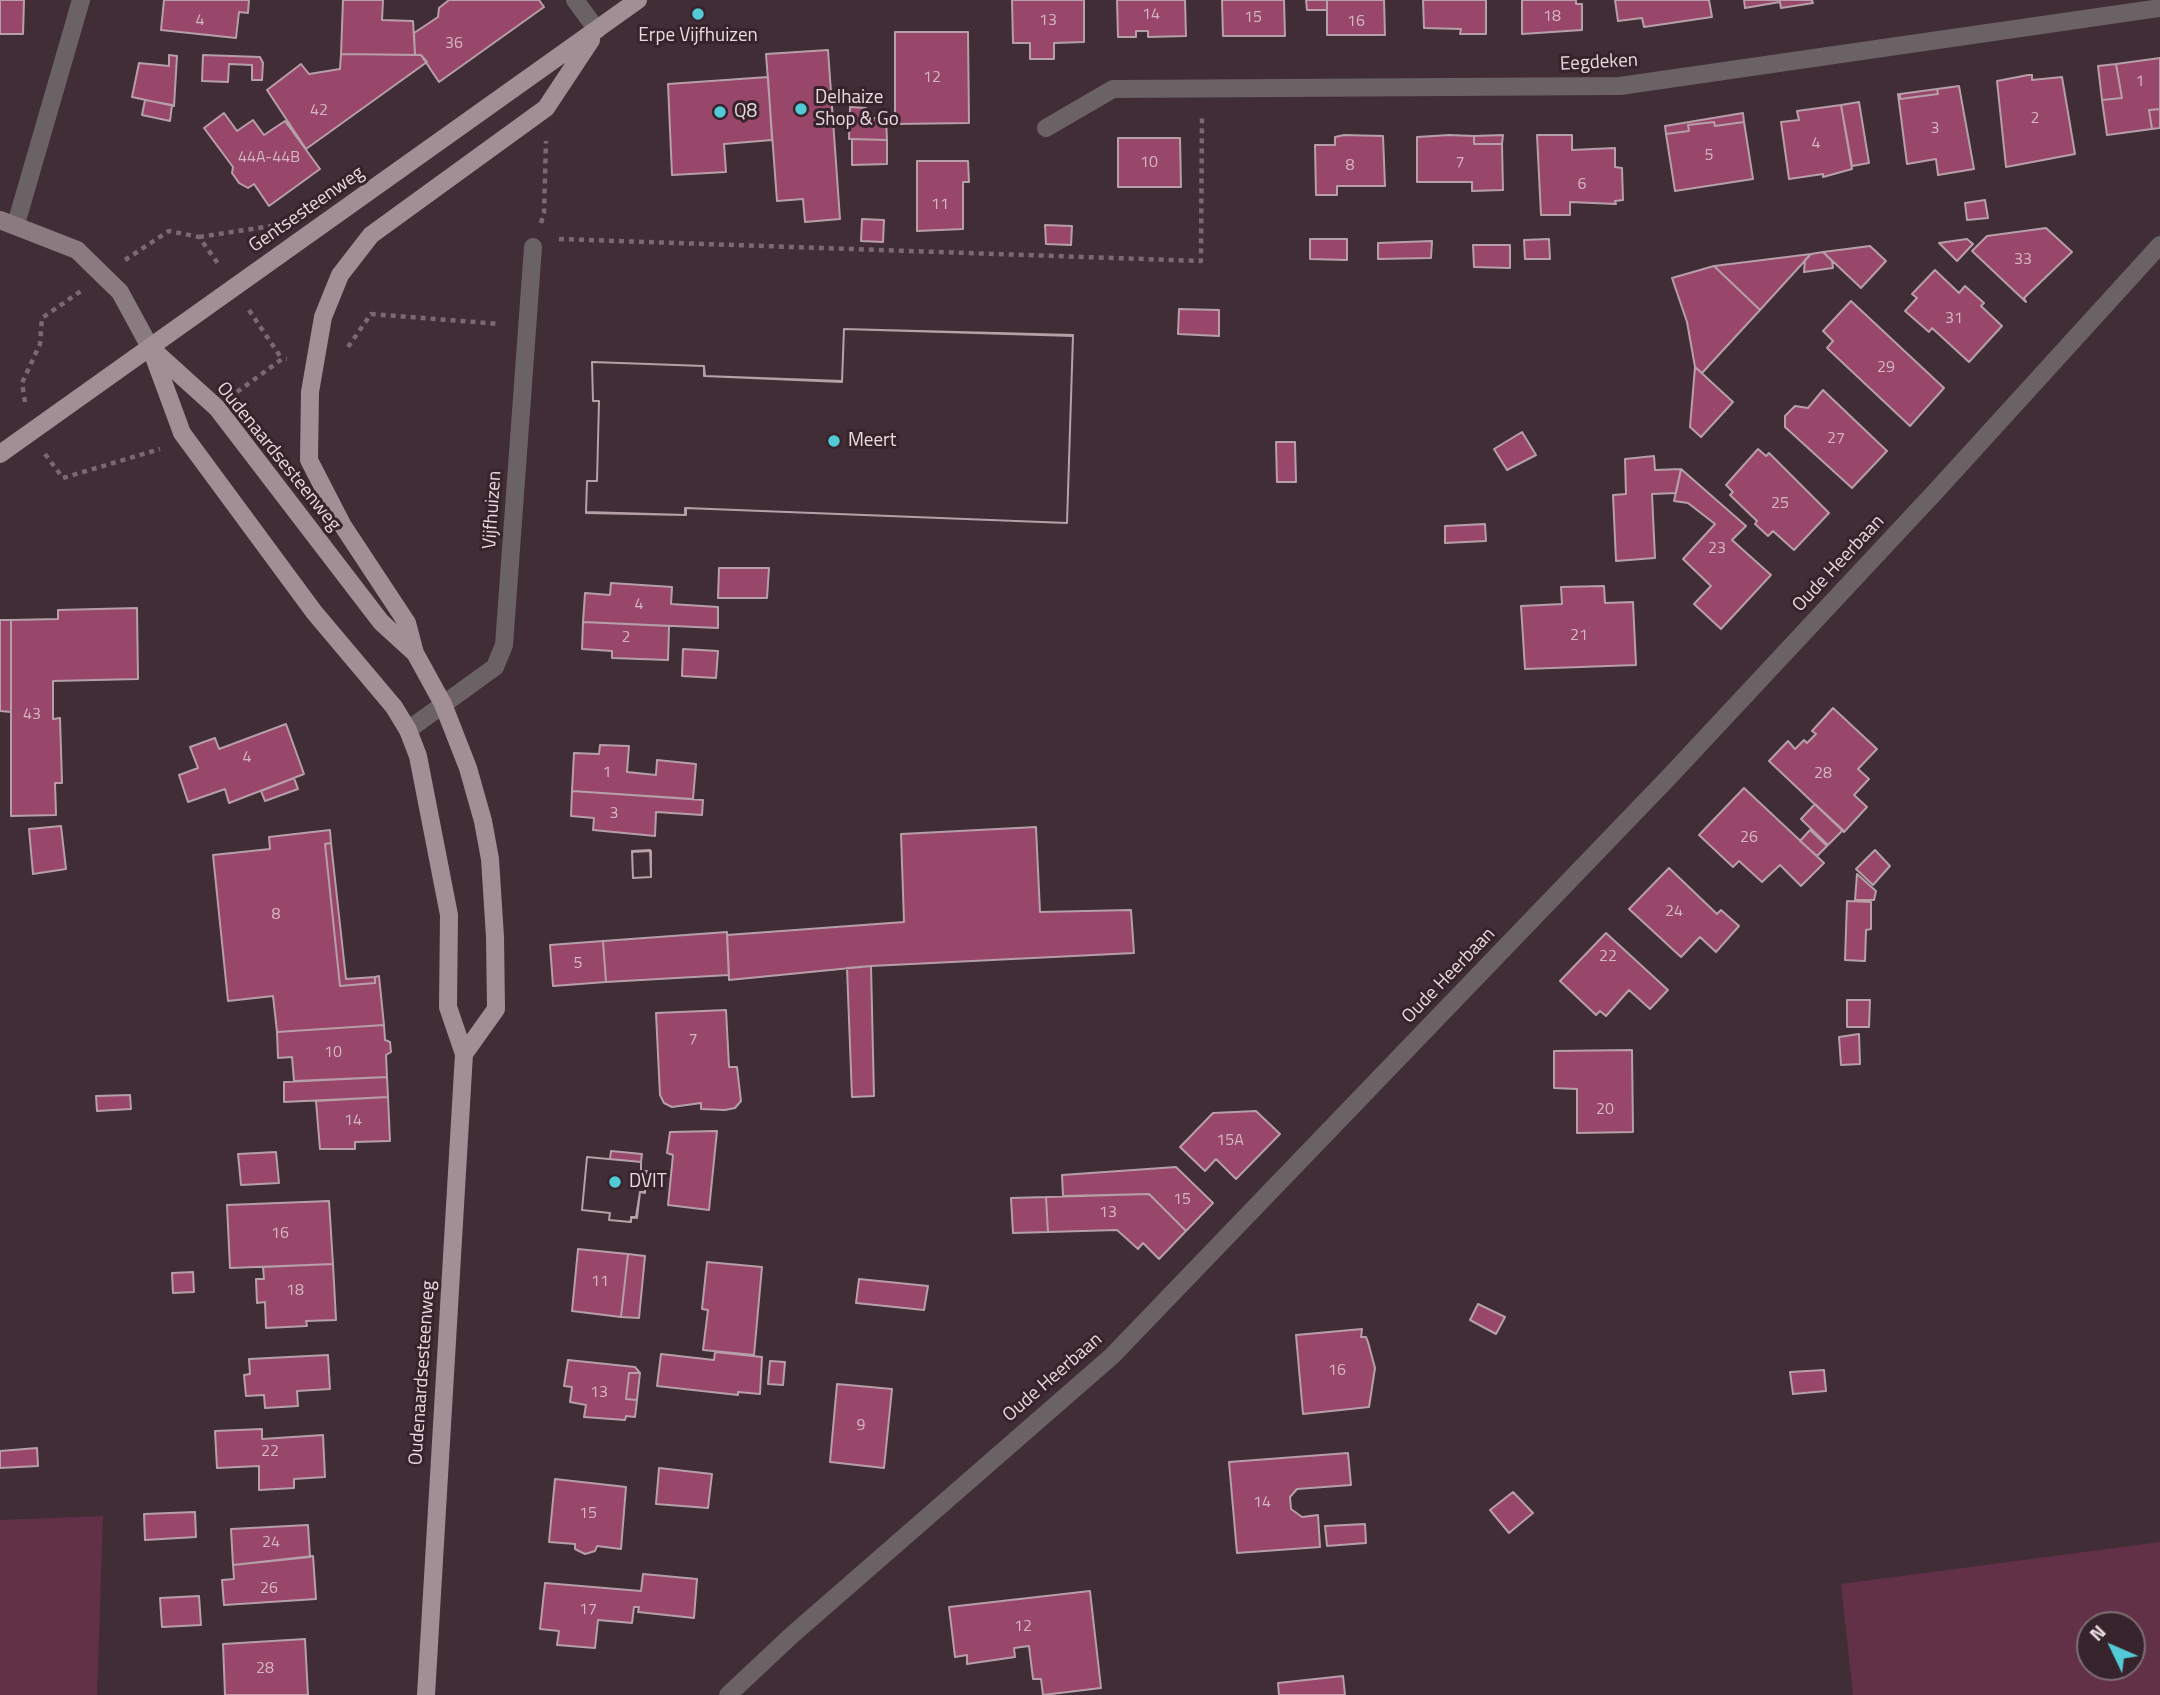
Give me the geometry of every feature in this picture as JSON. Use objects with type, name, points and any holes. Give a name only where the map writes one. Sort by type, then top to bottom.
[{"type":"main road","name":"Gentsesteenweg","points":[[0,454],[638,0]]},
{"type":"main road","points":[[415,653],[407,623],[343,526],[310,460],[310,392],[323,317],[340,275],[371,234],[546,108],[597,30]]},
{"type":"main road","points":[[8,222],[77,250],[120,292],[151,349]]},
{"type":"main road","name":"Oudenaardsesteenweg","points":[[151,349],[217,408],[380,622],[415,653],[443,704],[468,768],[483,821],[490,859],[495,937],[496,1009],[464,1054]]},
{"type":"main road","name":"Oudenaardsesteenweg","points":[[151,349],[183,433],[314,612],[394,707],[408,730],[418,756],[449,915],[448,1007],[464,1054],[426,1695]]},
{"type":"street","points":[[8,222],[81,0]]},
{"type":"street","points":[[575,0],[597,30]]},
{"type":"street","name":"Eegdeken","points":[[1046,128],[1113,89],[1619,86],[2160,8]]},
{"type":"street","name":"Vijfhuizen","points":[[408,730],[495,667],[504,645],[535,243]]},
{"type":"street","name":"Oude Heerbaan","points":[[728,1695],[813,1617],[1112,1356],[1669,777],[1936,491],[2160,245]]},
{"type":"path","points":[[546,108],[544,214],[535,243],[1201,261],[1202,89]]},
{"type":"path","points":[[199,237],[261,225],[317,229]]},
{"type":"path","points":[[315,360],[337,362],[371,314],[527,326]]},
{"type":"shaded area","points":[[103,1516],[97,1695],[0,1695],[0,1520]]},
{"type":"shaded area","points":[[2160,1542],[2160,1695],[1853,1695],[1841,1584]]},
{"type":"building","points":[[0,0],[24,0],[23,34],[0,34]]},
{"type":"building","points":[[164,0],[249,0],[248,13],[239,12],[236,38],[161,30]]},
{"type":"building","points":[[343,0],[383,0],[382,20],[413,21],[415,55],[341,54]]},
{"type":"building","points":[[449,0],[539,0],[544,7],[439,82],[421,55],[415,55],[414,33],[438,17],[439,8]]},
{"type":"building","points":[[1012,0],[1084,0],[1084,42],[1054,43],[1054,59],[1030,59],[1030,43],[1013,43]]},
{"type":"building","points":[[1117,0],[1185,0],[1186,36],[1148,37],[1148,31],[1136,31],[1136,37],[1118,37]]},
{"type":"building","points":[[1222,0],[1284,0],[1285,36],[1223,36]]},
{"type":"building","points":[[1306,0],[1327,0],[1327,10],[1307,10]]},
{"type":"building","points":[[1327,0],[1384,0],[1385,35],[1327,35]]},
{"type":"building","points":[[1423,0],[1486,0],[1486,34],[1460,34],[1461,29],[1424,28]]},
{"type":"building","points":[[1522,0],[1576,0],[1576,4],[1582,4],[1582,30],[1522,34]]},
{"type":"building","points":[[1615,0],[1709,0],[1712,17],[1644,27],[1642,18],[1618,21]]},
{"type":"building","points":[[1744,0],[1812,0],[1813,3],[1781,8],[1780,2],[1745,8]]},
{"type":"building","points":[[895,32],[968,32],[969,123],[895,124]]},
{"type":"building","name":"Delhaize Shop & Go","points":[[828,50],[840,219],[805,222],[803,199],[777,201],[766,54]]},
{"type":"building","points":[[341,54],[421,55],[427,62],[306,149],[267,90],[301,64],[309,74],[340,69]]},
{"type":"building","points":[[169,55],[177,56],[174,106],[132,97],[139,63],[169,66]]},
{"type":"building","points":[[203,55],[260,57],[263,63],[262,80],[252,80],[252,65],[229,64],[228,82],[202,81]]},
{"type":"building","points":[[2160,58],[2160,109],[2149,110],[2152,129],[2107,135],[2102,100],[2122,98],[2116,64]]},
{"type":"building","points":[[2116,64],[2122,98],[2102,100],[2098,66]]},
{"type":"building","points":[[2032,75],[2032,80],[2062,77],[2075,154],[2006,167],[1997,81]]},
{"type":"building","name":"Q8","points":[[768,77],[772,140],[724,144],[726,172],[672,175],[668,84]]},
{"type":"building","points":[[1959,86],[1974,169],[1938,175],[1936,159],[1907,164],[1898,94],[1900,99],[1938,94],[1937,89]]},
{"type":"building","points":[[1937,89],[1938,94],[1900,99],[1900,94]]},
{"type":"building","points":[[145,100],[172,105],[170,121],[142,115]]},
{"type":"building","points":[[1859,102],[1869,163],[1852,166],[1841,105]]},
{"type":"building","points":[[1841,105],[1852,169],[1823,177],[1823,174],[1789,179],[1781,122],[1799,120],[1797,111]]},
{"type":"building","points":[[850,107],[866,108],[866,118],[886,118],[887,140],[849,139]]},
{"type":"building","points":[[2160,109],[2160,128],[2152,129],[2149,110]]},
{"type":"building","points":[[224,113],[237,131],[253,120],[264,135],[285,121],[320,169],[269,206],[254,184],[248,188],[239,183],[232,173],[233,167],[204,128]]},
{"type":"building","points":[[1743,113],[1744,122],[1715,126],[1714,122],[1688,125],[1689,131],[1666,134],[1665,126]]},
{"type":"building","points":[[1714,122],[1715,126],[1744,122],[1753,179],[1675,191],[1666,134],[1689,131],[1688,125]]},
{"type":"building","points":[[1503,135],[1502,144],[1474,144],[1474,136]]},
{"type":"building","points":[[1537,135],[1572,135],[1572,150],[1615,148],[1615,167],[1622,168],[1623,200],[1615,201],[1616,204],[1570,202],[1570,215],[1541,215]]},
{"type":"building","points":[[1383,136],[1385,186],[1337,186],[1337,195],[1316,195],[1315,145],[1335,145],[1335,137]]},
{"type":"building","points":[[1474,136],[1474,144],[1502,144],[1503,190],[1472,191],[1472,182],[1417,182],[1417,137]]},
{"type":"building","points":[[1118,138],[1180,138],[1181,187],[1118,187]]},
{"type":"building","points":[[852,139],[887,140],[887,164],[852,165]]},
{"type":"building","points":[[917,161],[968,161],[969,182],[963,182],[963,229],[917,231]]},
{"type":"building","points":[[1985,200],[1988,218],[1967,220],[1965,203]]},
{"type":"building","points":[[862,219],[884,220],[883,242],[861,241]]},
{"type":"building","points":[[1045,225],[1072,226],[1071,245],[1046,244]]},
{"type":"building","points":[[2046,228],[2072,252],[2024,298],[2026,302],[1972,251],[1987,236]]},
{"type":"building","points":[[1310,239],[1347,239],[1347,260],[1310,259]]},
{"type":"building","points":[[1549,239],[1550,259],[1525,259],[1524,240]]},
{"type":"building","points":[[1967,239],[1973,244],[1957,261],[1939,243]]},
{"type":"building","points":[[1432,241],[1431,258],[1378,259],[1378,243]]},
{"type":"building","points":[[1473,245],[1510,245],[1510,268],[1474,267]]},
{"type":"building","points":[[1870,246],[1886,261],[1861,288],[1823,252]]},
{"type":"building","points":[[1823,252],[1832,261],[1833,268],[1804,272],[1805,260],[1811,254]]},
{"type":"building","points":[[1811,254],[1760,310],[1714,266]]},
{"type":"building","points":[[1714,266],[1760,310],[1702,373],[1695,367],[1687,322],[1672,278]]},
{"type":"building","points":[[1935,270],[1959,293],[1965,286],[1984,303],[1981,306],[2002,326],[1969,362],[1932,328],[1929,332],[1905,311],[1917,298],[1912,294]]},
{"type":"building","points":[[1851,301],[1944,388],[1910,426],[1827,348],[1833,341],[1823,331]]},
{"type":"building","points":[[1179,309],[1219,310],[1219,336],[1178,334]]},
{"type":"building","name":"Meert","points":[[844,329],[1073,335],[1067,523],[686,508],[686,515],[586,512],[587,481],[597,481],[599,401],[593,401],[592,362],[704,366],[705,376],[842,381]]},
{"type":"building","name":"Meert","points":[[844,329],[1073,336],[1067,523],[685,508],[685,515],[586,513],[587,481],[597,481],[599,401],[593,401],[592,362],[704,366],[704,376],[842,382]]},
{"type":"building","points":[[1695,367],[1733,402],[1701,437],[1690,427]]},
{"type":"building","points":[[1823,390],[1887,451],[1852,488],[1785,427],[1785,416],[1795,406],[1808,408]]},
{"type":"building","points":[[1522,432],[1536,455],[1507,470],[1494,449]]},
{"type":"building","points":[[1276,442],[1295,442],[1296,482],[1277,482]]},
{"type":"building","points":[[1758,449],[1766,456],[1769,453],[1829,513],[1794,550],[1773,531],[1768,536],[1755,524],[1757,521],[1730,495],[1733,492],[1726,485]]},
{"type":"building","points":[[1654,456],[1655,470],[1681,469],[1676,493],[1652,494],[1655,558],[1616,561],[1613,495],[1626,494],[1625,459]]},
{"type":"building","points":[[1681,469],[1746,526],[1732,540],[1771,575],[1721,629],[1694,604],[1711,586],[1683,559],[1715,524],[1688,503],[1674,501]]},
{"type":"building","points":[[1485,524],[1486,541],[1445,543],[1445,526]]},
{"type":"building","points":[[719,568],[769,568],[767,598],[718,598]]},
{"type":"building","points":[[611,583],[672,587],[671,604],[718,607],[718,628],[583,622],[585,593],[610,595]]},
{"type":"building","points":[[1604,586],[1605,603],[1633,602],[1636,665],[1525,669],[1521,606],[1562,604],[1561,587]]},
{"type":"building","points":[[137,608],[138,679],[53,681],[53,719],[60,718],[62,783],[55,783],[56,815],[11,816],[11,620],[58,619],[58,610]]},
{"type":"building","points":[[0,620],[11,620],[11,712],[0,711]]},
{"type":"building","points":[[583,622],[669,626],[668,660],[612,658],[612,651],[582,649]]},
{"type":"building","points":[[683,649],[718,651],[716,678],[682,676]]},
{"type":"building","points":[[1833,708],[1877,749],[1858,769],[1869,779],[1854,795],[1867,807],[1844,832],[1769,761],[1788,741],[1795,749],[1804,740],[1807,743],[1816,734],[1812,731]]},
{"type":"building","points":[[286,724],[304,774],[229,803],[225,789],[188,802],[179,775],[198,768],[190,747],[215,738],[219,749]]},
{"type":"building","points":[[600,745],[629,746],[627,772],[656,775],[657,760],[696,764],[693,799],[572,791],[574,753],[599,754]]},
{"type":"building","points":[[294,778],[298,789],[265,801],[261,791]]},
{"type":"building","points":[[1744,788],[1824,863],[1801,886],[1780,865],[1762,882],[1739,861],[1733,867],[1699,835]]},
{"type":"building","points":[[572,791],[703,800],[702,815],[656,812],[655,836],[593,830],[594,818],[571,816]]},
{"type":"building","points":[[1815,804],[1843,830],[1828,845],[1801,819]]},
{"type":"building","points":[[61,826],[66,869],[33,874],[29,829]]},
{"type":"building","points":[[1036,827],[1040,912],[1131,910],[1134,953],[871,966],[729,980],[727,935],[904,922],[901,834]]},
{"type":"building","points":[[330,830],[331,843],[325,844],[340,986],[375,983],[375,977],[379,976],[384,1025],[277,1032],[273,996],[228,1001],[213,855],[270,849],[269,837]]},
{"type":"building","points":[[1810,830],[1827,846],[1817,856],[1800,841]]},
{"type":"building","points":[[331,843],[346,979],[375,977],[375,983],[340,986],[325,844]]},
{"type":"building","points":[[650,850],[651,877],[633,878],[632,851]]},
{"type":"building","points":[[1875,850],[1890,866],[1873,885],[1856,869]]},
{"type":"building","points":[[651,851],[651,877],[633,878],[632,852]]},
{"type":"building","points":[[1669,868],[1717,914],[1721,910],[1739,926],[1716,952],[1700,937],[1681,957],[1629,909]]},
{"type":"building","points":[[1857,874],[1876,891],[1874,900],[1855,900]]},
{"type":"building","points":[[1847,901],[1871,902],[1871,929],[1866,930],[1865,961],[1845,960]]},
{"type":"building","points":[[727,932],[729,975],[606,982],[603,941]]},
{"type":"building","points":[[1606,933],[1668,990],[1650,1009],[1629,990],[1606,1016],[1600,1011],[1596,1015],[1560,981]]},
{"type":"building","points":[[603,941],[606,982],[553,986],[550,945]]},
{"type":"building","points":[[871,966],[874,1096],[852,1097],[847,968]]},
{"type":"building","points":[[1847,1000],[1870,1000],[1869,1027],[1847,1027]]},
{"type":"building","points":[[726,1010],[729,1067],[737,1067],[741,1101],[735,1108],[725,1110],[701,1109],[701,1103],[672,1107],[664,1103],[660,1095],[656,1013]]},
{"type":"building","points":[[384,1025],[385,1040],[390,1042],[391,1052],[386,1055],[387,1077],[294,1081],[292,1057],[278,1058],[277,1032]]},
{"type":"building","points":[[1859,1034],[1860,1064],[1841,1065],[1839,1037]]},
{"type":"building","points":[[1632,1050],[1633,1132],[1577,1133],[1577,1089],[1554,1088],[1554,1051]]},
{"type":"building","points":[[387,1077],[388,1097],[284,1102],[284,1082]]},
{"type":"building","points":[[130,1095],[131,1109],[97,1111],[96,1096]]},
{"type":"building","points":[[388,1097],[390,1141],[355,1142],[355,1149],[320,1149],[316,1101]]},
{"type":"building","points":[[1256,1111],[1280,1134],[1236,1179],[1216,1159],[1205,1171],[1180,1147],[1213,1113]]},
{"type":"building","points":[[717,1131],[709,1210],[668,1205],[673,1155],[667,1153],[670,1132]]},
{"type":"building","points":[[611,1151],[642,1154],[641,1162],[610,1159]]},
{"type":"building","points":[[276,1152],[279,1183],[241,1185],[238,1154]]},
{"type":"building","name":"DVIT","points":[[587,1157],[641,1162],[641,1171],[647,1171],[645,1192],[640,1192],[636,1217],[632,1217],[630,1222],[609,1220],[610,1213],[582,1210]]},
{"type":"building","name":"DVIT","points":[[587,1157],[641,1162],[641,1171],[646,1171],[645,1193],[640,1192],[637,1218],[631,1217],[631,1222],[609,1220],[610,1213],[582,1210]]},
{"type":"building","points":[[1176,1167],[1213,1203],[1186,1231],[1149,1194],[1063,1196],[1062,1175]]},
{"type":"building","points":[[1149,1194],[1186,1231],[1159,1259],[1143,1243],[1138,1249],[1117,1230],[1048,1232],[1046,1197]]},
{"type":"building","points":[[1046,1197],[1048,1232],[1013,1233],[1011,1198]]},
{"type":"building","points":[[329,1201],[333,1264],[230,1268],[227,1205]]},
{"type":"building","points":[[578,1249],[628,1254],[621,1317],[572,1311]]},
{"type":"building","points":[[628,1254],[645,1256],[639,1318],[621,1317]]},
{"type":"building","points":[[707,1262],[762,1267],[754,1355],[703,1350],[708,1310],[702,1309]]},
{"type":"building","points":[[333,1264],[336,1320],[306,1321],[307,1326],[266,1328],[265,1302],[257,1303],[256,1279],[264,1279],[263,1267]]},
{"type":"building","points":[[193,1272],[194,1292],[173,1293],[172,1273]]},
{"type":"building","points":[[859,1279],[928,1286],[924,1310],[856,1303]]},
{"type":"building","points":[[1478,1304],[1505,1317],[1496,1334],[1470,1320]]},
{"type":"building","points":[[1362,1329],[1361,1337],[1366,1337],[1375,1368],[1369,1407],[1303,1414],[1296,1335]]},
{"type":"building","points":[[715,1352],[762,1357],[760,1394],[738,1392],[738,1395],[657,1386],[661,1354],[714,1360]]},
{"type":"building","points":[[328,1355],[330,1389],[297,1391],[298,1406],[265,1408],[264,1395],[246,1396],[244,1375],[250,1374],[249,1359]]},
{"type":"building","points":[[568,1360],[635,1367],[640,1373],[629,1373],[626,1399],[637,1400],[635,1417],[626,1416],[625,1420],[584,1417],[586,1405],[570,1402],[572,1387],[564,1386]]},
{"type":"building","points":[[770,1361],[785,1362],[783,1385],[768,1384]]},
{"type":"building","points":[[1824,1370],[1826,1391],[1793,1394],[1790,1372]]},
{"type":"building","points":[[629,1373],[640,1373],[637,1400],[626,1399]]},
{"type":"building","points":[[837,1384],[892,1389],[884,1468],[830,1462]]},
{"type":"building","points":[[262,1429],[262,1439],[323,1435],[325,1477],[294,1479],[294,1488],[259,1490],[259,1466],[217,1468],[215,1431]]},
{"type":"building","points":[[37,1448],[38,1466],[0,1468],[0,1451]]},
{"type":"building","points":[[1348,1453],[1351,1485],[1297,1489],[1290,1497],[1291,1509],[1302,1517],[1318,1515],[1320,1547],[1237,1553],[1229,1462]]},
{"type":"building","points":[[659,1468],[712,1474],[708,1508],[656,1504]]},
{"type":"building","points":[[555,1479],[626,1487],[621,1549],[597,1546],[595,1551],[585,1554],[575,1549],[575,1544],[549,1542]]},
{"type":"building","points":[[1513,1492],[1533,1513],[1509,1533],[1490,1510]]},
{"type":"building","points":[[195,1512],[196,1537],[145,1540],[144,1514]]},
{"type":"building","points":[[1365,1524],[1366,1543],[1327,1546],[1325,1526]]},
{"type":"building","points":[[308,1525],[310,1557],[233,1565],[231,1529]]},
{"type":"building","points":[[313,1556],[316,1599],[224,1605],[222,1580],[234,1579],[233,1565]]},
{"type":"building","points":[[643,1574],[697,1579],[694,1618],[638,1612],[639,1607],[634,1607],[632,1623],[598,1620],[595,1648],[557,1645],[559,1631],[540,1629],[545,1583],[641,1591]]},
{"type":"building","points":[[1090,1591],[1101,1688],[1043,1695],[1041,1679],[1033,1679],[1029,1646],[1014,1648],[1015,1657],[967,1664],[967,1655],[955,1657],[949,1607]]},
{"type":"building","points":[[199,1596],[201,1625],[162,1627],[160,1598]]},
{"type":"building","points":[[305,1639],[308,1695],[225,1695],[223,1644]]},
{"type":"building","points":[[1343,1676],[1345,1695],[1279,1695],[1278,1683]]},
{"type":"place","name":"Erpe Vijfhuizen","points":[[698,14]]},
{"type":"place","name":"Delhaize Shop & Go","points":[[801,109]]},
{"type":"place","name":"Q8","points":[[720,112]]},
{"type":"place","name":"Meert","points":[[834,441]]},
{"type":"place","name":"DVIT","points":[[615,1182]]}]
